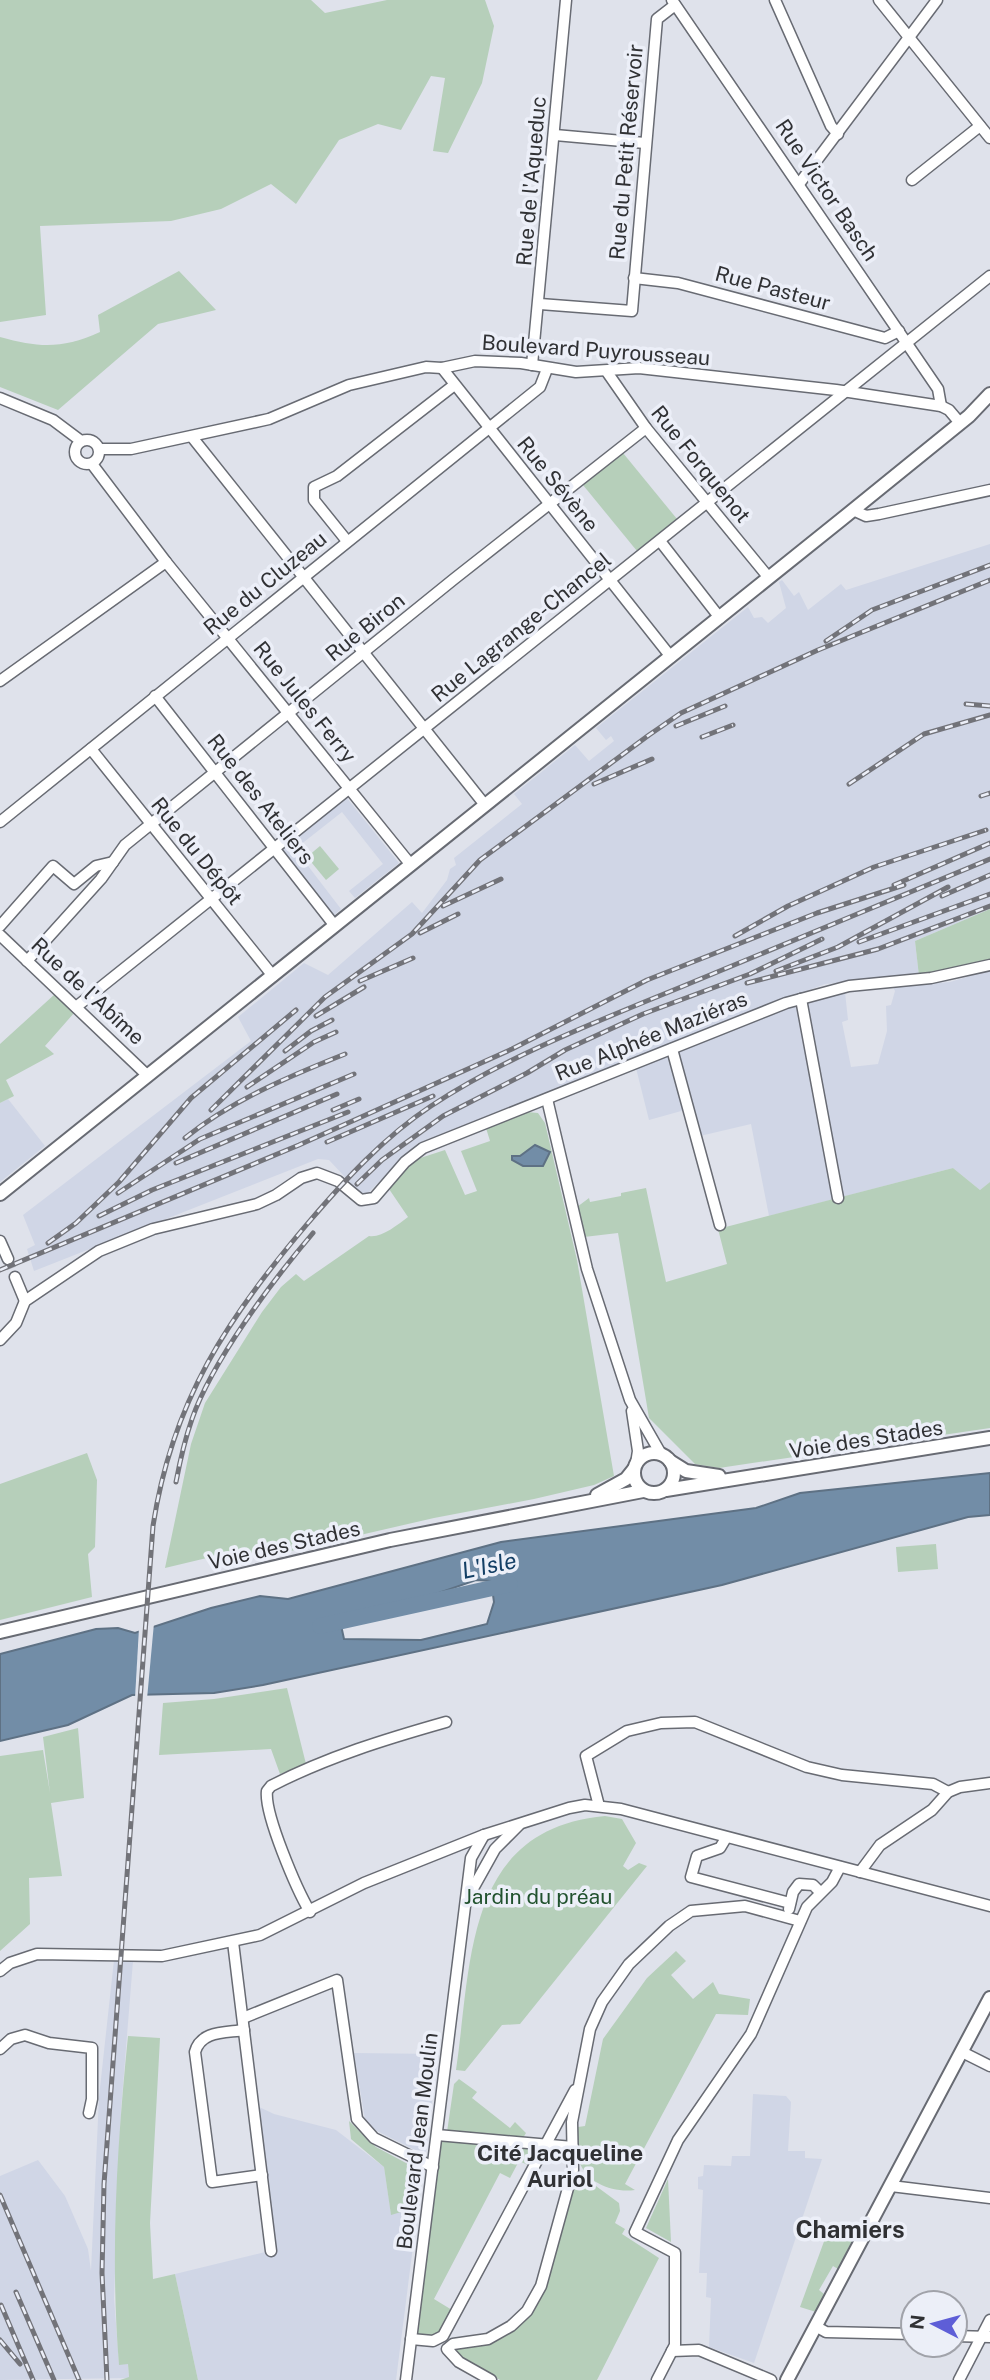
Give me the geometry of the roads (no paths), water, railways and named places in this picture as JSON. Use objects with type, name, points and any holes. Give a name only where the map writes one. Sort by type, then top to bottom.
[{"type":"main road","points":[[0,1194],[720,618],[964,419],[990,394]]},
{"type":"main road","points":[[964,419],[990,404]]},
{"type":"main road","name":"Voie des Stades","points":[[666,1490],[990,1438]]},
{"type":"main road","points":[[649,1454],[666,1458],[674,1473],[666,1490],[653,1494],[643,1491],[635,1482],[635,1467],[649,1454]]},
{"type":"main road","name":"Voie des Stades","points":[[666,1458],[699,1474],[747,1477]]},
{"type":"main road","name":"Voie des Stades","points":[[578,1503],[609,1490],[635,1467]]},
{"type":"main road","name":"Voie des Stades","points":[[0,1632],[390,1540],[643,1491]]},
{"type":"main road","points":[[787,2380],[990,1998]]},
{"type":"main road","points":[[792,2380],[817,2327]]},
{"type":"street","name":"Rue de l'Aqueduc","points":[[532,365],[540,304],[566,0]]},
{"type":"street","points":[[775,0],[831,126],[838,134]]},
{"type":"street","points":[[879,0],[990,138]]},
{"type":"street","points":[[799,184],[937,0]]},
{"type":"street","name":"Rue du Petit Réservoir","points":[[540,304],[632,311],[657,19],[673,3]]},
{"type":"street","name":"Rue Victor Basch","points":[[673,3],[900,331],[938,389],[941,406]]},
{"type":"street","points":[[912,180],[980,126]]},
{"type":"street","points":[[555,135],[645,143]]},
{"type":"street","name":"Rue Lagrange-Chancel","points":[[76,1007],[990,276]]},
{"type":"street","name":"Rue Pasteur","points":[[634,278],[678,283],[885,338],[900,331]]},
{"type":"street","name":"Boulevard Puyrousseau","points":[[99,449],[131,449],[192,437],[281,416],[349,385],[426,367],[442,368],[475,361],[607,372],[639,368],[941,406]]},
{"type":"street","name":"Rue Sévène","points":[[442,368],[453,386],[476,408],[671,657]]},
{"type":"street","name":"Rue du Cluzeau","points":[[0,822],[540,387],[547,369]]},
{"type":"street","name":"Rue Forquenot","points":[[607,372],[646,428],[769,578]]},
{"type":"street","points":[[347,541],[314,500],[314,487],[337,476],[453,386]]},
{"type":"street","points":[[0,398],[53,420],[81,441],[93,441],[99,449],[98,457],[92,464],[84,464],[76,458],[75,449],[81,441]]},
{"type":"street","points":[[941,406],[964,419]]},
{"type":"street","name":"Rue Biron","points":[[27,961],[125,845],[646,428]]},
{"type":"street","points":[[192,437],[485,806]]},
{"type":"street","name":"Rue Jules Ferry","points":[[92,464],[166,562],[411,865]]},
{"type":"street","points":[[853,510],[860,515],[879,514],[990,490]]},
{"type":"street","points":[[660,541],[720,618]]},
{"type":"street","points":[[0,681],[166,562]]},
{"type":"street","name":"Rue des Ateliers","points":[[155,696],[335,926]]},
{"type":"street","name":"Rue du Dépôt","points":[[91,749],[273,976]]},
{"type":"street","name":"Rue Biron","points":[[0,926],[53,866],[74,884],[96,866],[113,862]]},
{"type":"street","name":"Rue de l'Abîme","points":[[0,935],[148,1076]]},
{"type":"street","name":"Rue Alphée Maziéras","points":[[25,1301],[99,1251],[153,1230],[257,1203],[308,1175],[324,1174],[361,1199],[374,1198],[405,1162],[423,1148],[761,1012],[849,986],[932,978],[990,965]]},
{"type":"street","points":[[801,999],[838,1198]]},
{"type":"street","points":[[672,1049],[720,1225]]},
{"type":"street","points":[[547,1099],[579,1246],[630,1400],[638,1451],[635,1467]]},
{"type":"street","points":[[0,1241],[8,1259]]},
{"type":"street","points":[[0,1340],[16,1323],[25,1301],[15,1277]]},
{"type":"street","points":[[630,1400],[666,1458]]},
{"type":"street","points":[[310,1912],[293,1877],[272,1818],[267,1791],[271,1786],[319,1763],[446,1722]]},
{"type":"street","points":[[599,1806],[586,1756],[627,1731],[661,1723],[695,1722],[807,1767],[842,1775],[933,1784],[948,1793]]},
{"type":"street","points":[[860,1872],[880,1845],[932,1811],[948,1793],[960,1787],[990,1783]]},
{"type":"street","points":[[0,1971],[10,1963],[37,1954],[162,1956],[260,1935],[364,1883],[452,1847],[569,1808],[599,1806],[990,1906]]},
{"type":"street","name":"Boulevard Jean Moulin","points":[[467,1907],[473,1887],[495,1849],[519,1825]]},
{"type":"street","points":[[484,1835],[495,1849]]},
{"type":"street","name":"Boulevard Jean Moulin","points":[[406,2380],[471,1858],[484,1835]]},
{"type":"street","points":[[726,1838],[720,1847],[698,1856],[691,1877],[790,1903]]},
{"type":"street","points":[[452,1847],[465,1849],[471,1858]]},
{"type":"street","points":[[657,2380],[675,2344],[675,2253],[635,2232],[678,2140],[751,2034],[807,1907],[832,1882],[840,1867]]},
{"type":"street","points":[[787,1917],[799,1884],[813,1885],[820,1892]]},
{"type":"street","points":[[491,2380],[459,2362],[447,2349],[453,2344],[488,2339],[527,2311],[541,2286],[567,2201],[573,2147],[572,2122],[578,2083],[590,2029],[602,2002],[629,1964],[669,1926],[691,1911],[730,1906],[758,1908],[800,1921]]},
{"type":"street","points":[[233,1942],[271,2251]]},
{"type":"street","points":[[262,2175],[212,2182],[195,2052],[201,2039],[243,2024],[337,1980],[357,2119],[374,2138],[433,2167]]},
{"type":"street","points":[[0,2049],[11,2039],[25,2035],[49,2043],[92,2048],[92,2099],[89,2113]]},
{"type":"street","points":[[962,2052],[990,2066]]},
{"type":"street","points":[[411,2339],[433,2341],[443,2336],[578,2083]]},
{"type":"street","points":[[437,2135],[573,2147]]},
{"type":"street","points":[[891,2186],[990,2198]]},
{"type":"street","points":[[959,2380],[986,2337],[990,2320]]},
{"type":"street","points":[[817,2327],[826,2332],[899,2334]]},
{"type":"street","points":[[672,2351],[699,2350],[771,2380]]},
{"type":"water","points":[[535,1145],[550,1152],[543,1166],[523,1166],[512,1160],[512,1156],[520,1156]]},
{"type":"water","points":[[990,1473],[990,1515],[968,1517],[722,1585],[263,1685],[214,1693],[132,1695],[68,1725],[0,1741],[0,1654],[96,1629],[118,1628],[135,1633],[211,1608],[260,1596],[288,1599],[501,1542],[756,1508],[800,1493]],"holes":[[[476,1580],[491,1581],[494,1602],[487,1624],[421,1640],[344,1639],[339,1616],[433,1595]]]},
{"type":"waterway","name":"L'Isle","points":[[320,1626],[510,1584]]},
{"type":"tunnel","points":[[8,1259],[15,1277]]},
{"type":"railway","points":[[826,641],[872,610],[990,565]]},
{"type":"railway","points":[[211,1110],[325,997],[412,934],[480,860],[681,713],[818,650],[990,580]]},
{"type":"railway","points":[[966,704],[990,706]]},
{"type":"railway","points":[[676,726],[725,706]]},
{"type":"railway","points":[[849,784],[924,734],[990,715]]},
{"type":"railway","points":[[702,737],[733,725]]},
{"type":"railway","points":[[594,784],[652,759]]},
{"type":"railway","points":[[981,796],[990,793]]},
{"type":"railway","points":[[735,936],[788,906],[874,867],[986,830]]},
{"type":"railway","points":[[894,885],[990,843]]},
{"type":"railway","points":[[107,2380],[102,2273],[104,2184],[153,1526],[174,1439],[189,1400],[208,1363],[253,1292],[322,1207],[381,1146],[431,1106],[490,1071],[553,1041],[990,859]]},
{"type":"railway","points":[[942,896],[990,875]]},
{"type":"railway","points":[[443,906],[501,879]]},
{"type":"railway","points":[[0,1270],[299,1145],[512,1049],[647,980],[817,913],[904,885]]},
{"type":"railway","points":[[776,971],[838,947],[948,887]]},
{"type":"railway","points":[[859,942],[990,894]]},
{"type":"railway","points":[[747,983],[878,949],[990,906]]},
{"type":"railway","points":[[420,933],[458,914]]},
{"type":"railway","points":[[357,1184],[382,1160],[443,1116],[527,1073],[565,1050],[643,1014],[750,974],[822,939]]},
{"type":"railway","points":[[360,981],[413,958]]},
{"type":"railway","points":[[316,1016],[364,987]]},
{"type":"railway","points":[[48,1243],[76,1223],[119,1182],[191,1098],[296,1010]]},
{"type":"railway","points":[[285,1051],[311,1031],[332,1020]]},
{"type":"railway","points":[[247,1087],[314,1042],[336,1032]]},
{"type":"railway","points":[[185,1138],[242,1101],[345,1054]]},
{"type":"railway","points":[[118,1193],[200,1139],[354,1074]]},
{"type":"railway","points":[[176,1163],[337,1094]]},
{"type":"railway","points":[[327,1142],[433,1096]]},
{"type":"railway","points":[[333,1110],[359,1099]]},
{"type":"railway","points":[[99,1216],[152,1190],[348,1112]]},
{"type":"railway","points":[[176,1482],[192,1419],[214,1372],[262,1297],[313,1233]]},
{"type":"railway","points":[[0,2195],[79,2380]]},
{"type":"railway","points":[[16,2292],[54,2380]]},
{"type":"railway","points":[[1,2305],[33,2380]]},
{"type":"railway","points":[[0,2340],[20,2364]]},
{"type":"district","name":"Cité Jacqueline Auriol","points":[[560,2165]]},
{"type":"district","name":"Chamiers","points":[[850,2229]]},
{"type":"park label","name":"Jardin du préau","points":[[538,1896]]}]
